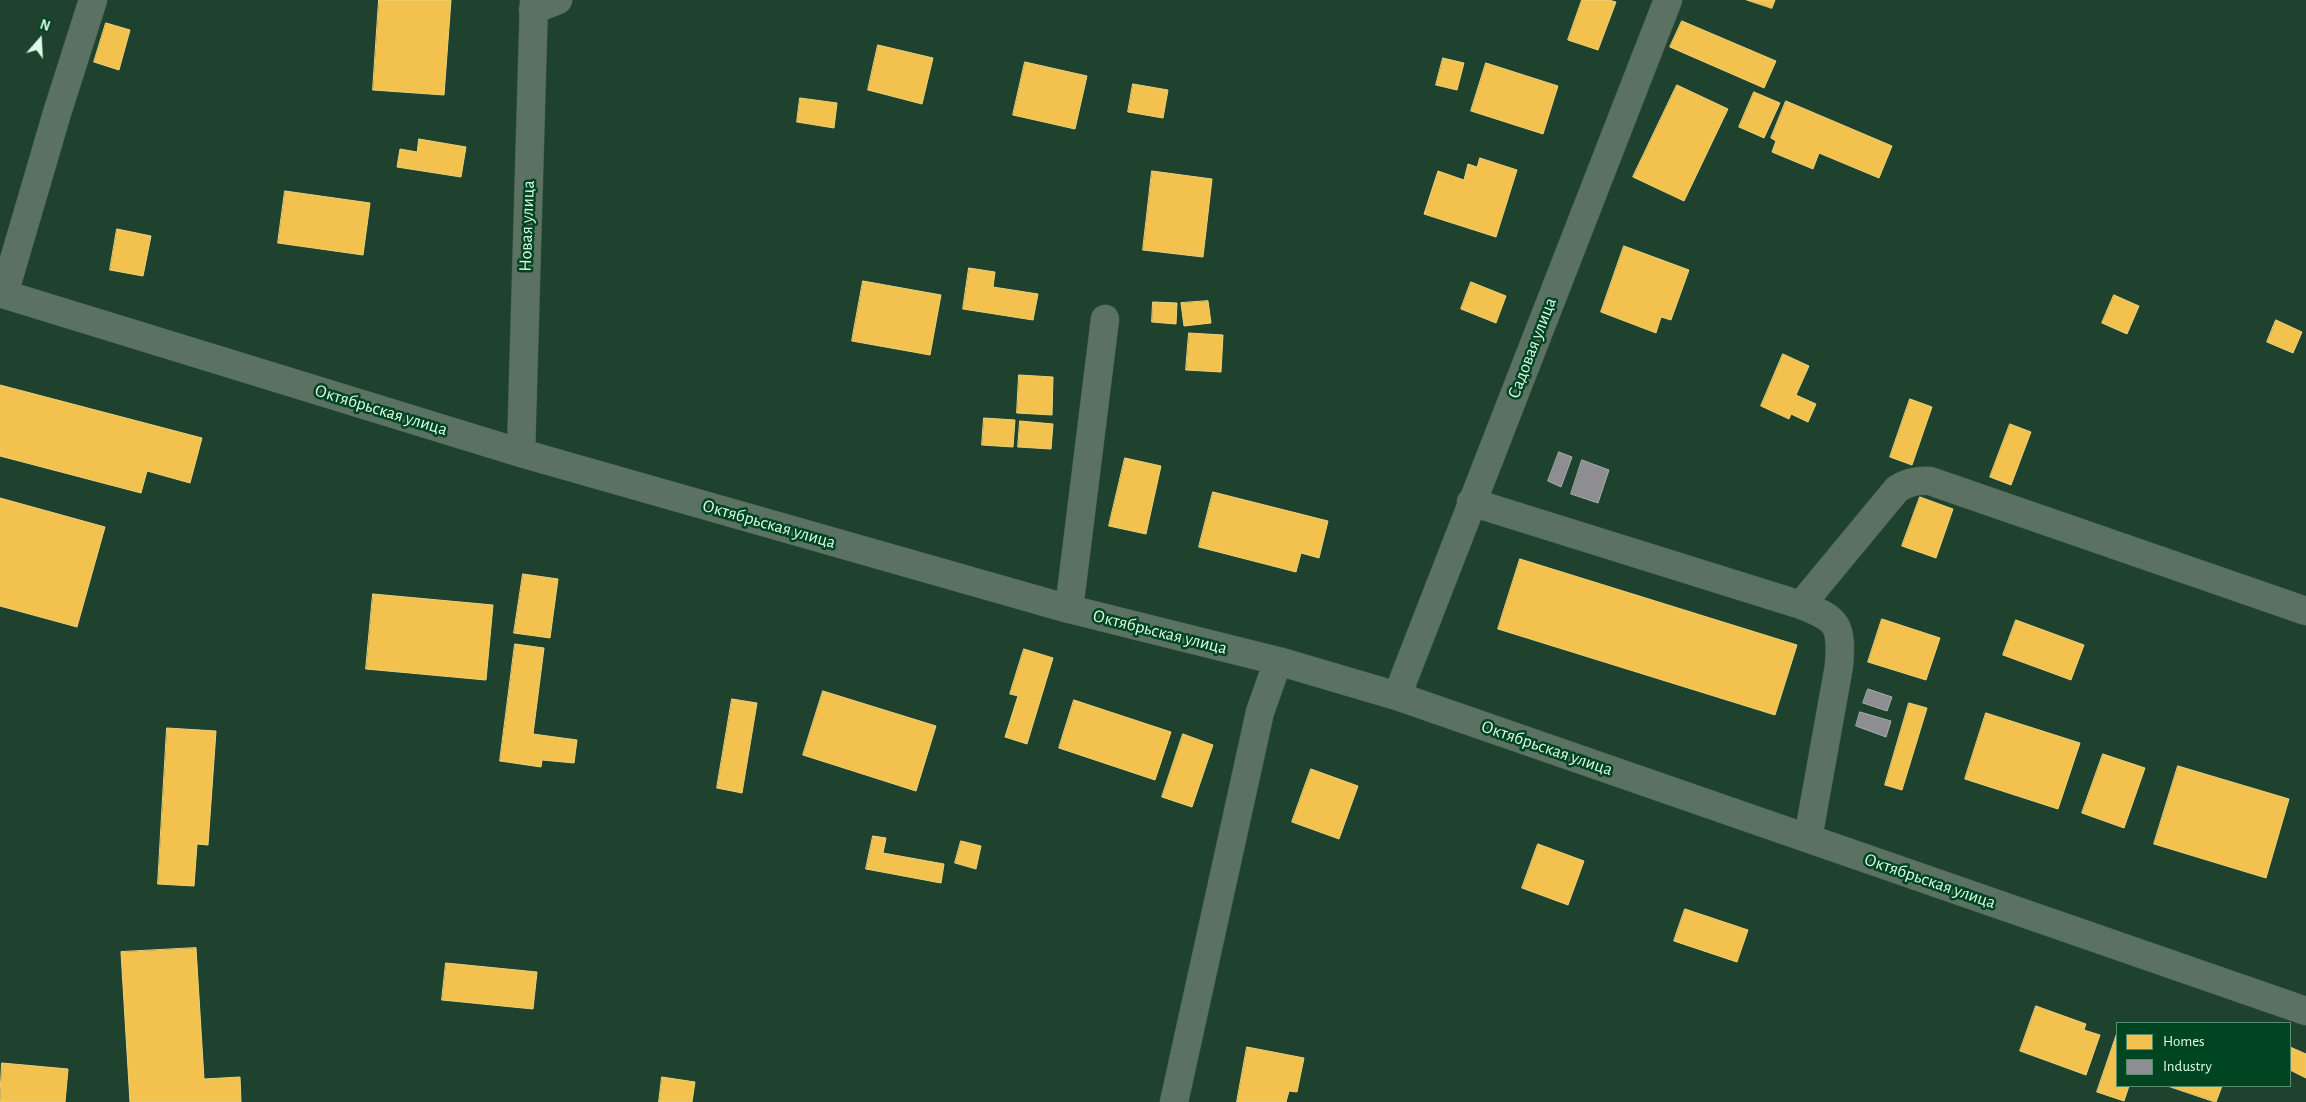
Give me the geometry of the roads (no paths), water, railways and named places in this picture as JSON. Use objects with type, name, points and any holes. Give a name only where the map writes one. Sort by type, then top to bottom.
[{"type":"street","points":[[2,294],[93,0]]},
{"type":"street","points":[[533,5],[558,0]]},
{"type":"street","name":"Садовая улица","points":[[1397,696],[1668,0]]},
{"type":"street","name":"Новая улица","points":[[521,453],[533,5]]},
{"type":"street","name":"Октябрьская улица","points":[[2,294],[521,453],[1069,610],[1278,661],[1397,696],[2304,1007]]},
{"type":"street","points":[[1069,610],[1104,319]]},
{"type":"street","points":[[1801,605],[1897,489],[1909,482],[1919,480],[1930,481],[2306,611]]},
{"type":"street","points":[[1471,502],[1801,605],[1822,613],[1832,620],[1838,630],[1840,644],[1839,666],[1808,838]]},
{"type":"street","points":[[1174,1102],[1260,712],[1278,661]]}]
